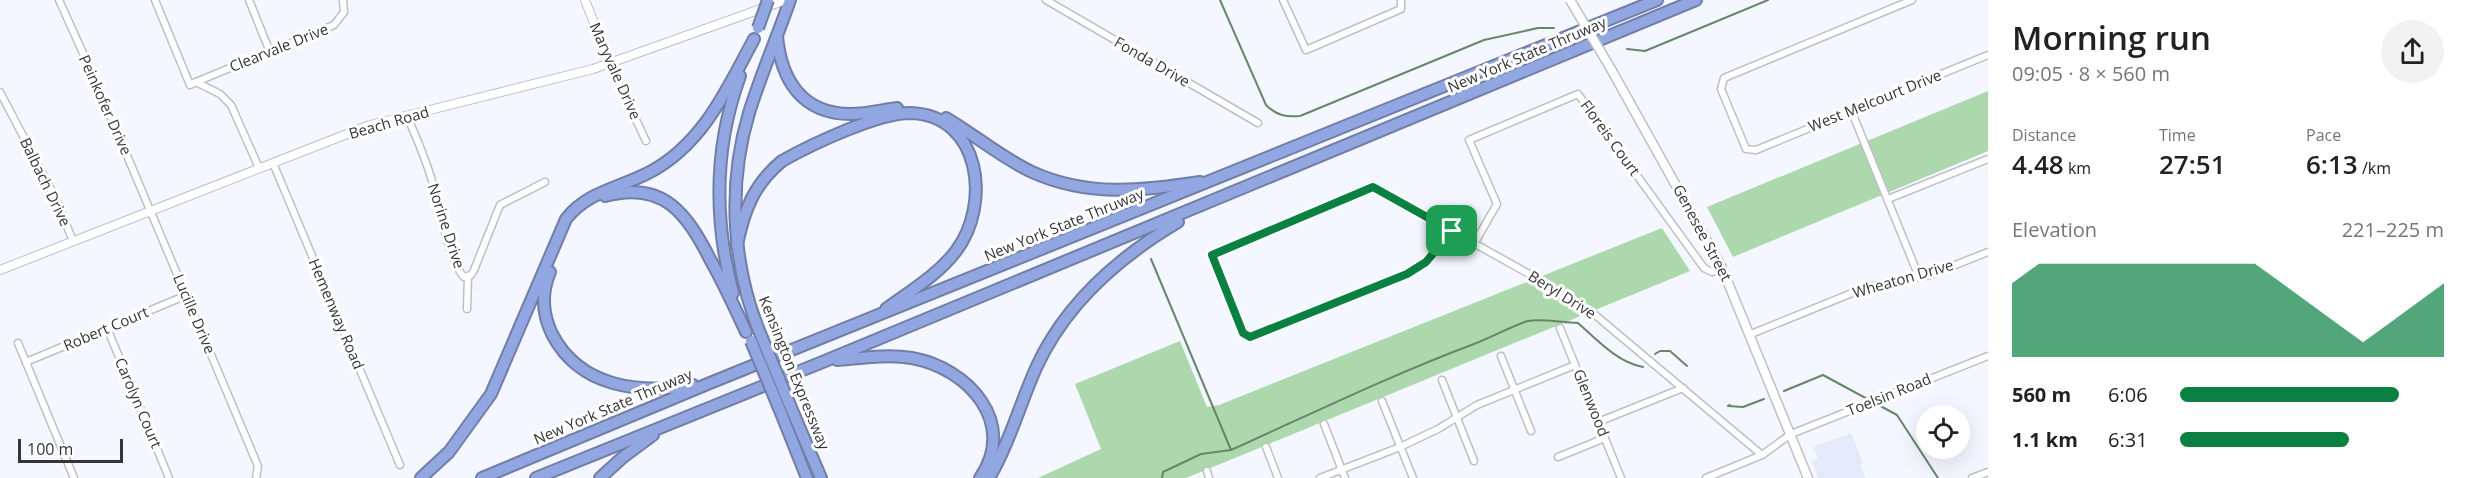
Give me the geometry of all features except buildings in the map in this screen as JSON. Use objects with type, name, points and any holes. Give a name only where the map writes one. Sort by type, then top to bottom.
[{"type":"highway","name":"Kensington Expressway","points":[[768,0],[730,106],[723,134],[719,165],[720,228],[726,268],[748,337],[805,478]]},
{"type":"highway","name":"Kensington Expressway","points":[[788,0],[783,21],[743,136],[737,165],[737,245],[742,281],[750,311],[814,462],[823,478]]},
{"type":"highway","name":"New York State Thruway","points":[[482,478],[710,383],[1217,180],[1657,0]]},
{"type":"highway","name":"New York State Thruway","points":[[536,478],[1202,206],[1696,0]]},
{"type":"highway","points":[[422,478],[455,445],[491,394],[566,219],[574,209],[594,194],[649,172],[684,149],[714,112],[756,33]]},
{"type":"highway","points":[[777,36],[781,66],[787,80],[797,93],[826,111],[853,114],[909,107],[933,112],[948,118],[1031,172],[1073,187],[1142,190],[1217,180]]},
{"type":"highway","points":[[737,245],[742,219],[753,192],[782,161],[805,149],[887,116],[911,113],[940,121],[964,143],[974,166],[977,187],[971,225],[963,242],[943,266],[873,319]]},
{"type":"highway","points":[[710,383],[672,389],[638,389],[620,386],[588,374],[573,363],[563,351],[549,327],[545,314],[544,295],[546,281],[576,217],[596,200],[615,194],[644,193],[668,202],[686,217],[696,231],[748,337]]},
{"type":"highway","points":[[989,478],[1038,364],[1062,323],[1098,282],[1134,249],[1202,206]]},
{"type":"highway","points":[[825,361],[857,358],[910,358],[940,367],[966,383],[983,402],[993,429],[993,451],[980,478]]},
{"type":"highway","points":[[600,478],[631,451],[670,423]]},
{"type":"main road","name":"Genesee Street","points":[[1570,0],[1722,268],[1751,334],[1808,478]]},
{"type":"street","name":"Peinkofer Drive","points":[[59,0],[151,210]]},
{"type":"street","points":[[155,0],[190,85],[196,82],[220,94],[231,105],[259,168]]},
{"type":"street","points":[[249,0],[270,52]]},
{"type":"street","name":"Clearvale Drive","points":[[196,82],[334,25],[344,12],[343,0]]},
{"type":"street","name":"Maryvale Drive","points":[[585,0],[610,64],[646,141]]},
{"type":"street","name":"Beach Road","points":[[0,270],[370,125],[610,64],[788,0]]},
{"type":"street","name":"Fonda Drive","points":[[1046,0],[1258,123]]},
{"type":"street","points":[[1283,0],[1306,50],[1401,9],[1401,0]]},
{"type":"street","name":"West Melcourt Drive","points":[[1912,0],[1728,75],[1721,82],[1720,89],[1744,146],[1750,151],[1761,148],[1988,55]]},
{"type":"street","name":"Balbach Drive","points":[[0,92],[55,197],[73,241]]},
{"type":"street","name":"Floreis Court","points":[[1474,244],[1497,204],[1469,140],[1578,94],[1704,268],[1712,272],[1722,268]]},
{"type":"street","points":[[1851,110],[1919,277]]},
{"type":"street","name":"Norine Drive","points":[[407,116],[428,168],[460,274],[468,277],[474,270],[500,205],[545,182]]},
{"type":"street","points":[[1888,200],[1988,159]]},
{"type":"street","name":"Hemenway Road","points":[[273,163],[400,465]]},
{"type":"street","name":"Beryl Drive","points":[[1452,231],[1426,262],[1407,274],[1250,337],[1243,333],[1212,255],[1373,187],[1452,231],[1594,314],[1762,455]]},
{"type":"street","name":"Lucille Drive","points":[[151,210],[258,466],[256,478]]},
{"type":"street","name":"Wheaton Drive","points":[[1751,334],[1867,287],[1919,277],[1988,252]]},
{"type":"street","points":[[467,309],[468,277]]},
{"type":"street","name":"Robert Court","points":[[26,362],[187,295]]},
{"type":"street","name":"Carolyn Court","points":[[107,328],[169,478]]},
{"type":"street","name":"Glenwood","points":[[1560,328],[1621,478]]},
{"type":"street","points":[[18,343],[74,478]]},
{"type":"street","points":[[1501,356],[1531,431]]},
{"type":"street","name":"Toelsin Road","points":[[1706,478],[1762,455],[1791,434],[1988,356]]},
{"type":"street","points":[[1320,478],[1400,447],[1457,418],[1477,405],[1575,365]]},
{"type":"street","points":[[1442,380],[1474,461]]},
{"type":"street","points":[[1598,422],[1683,388]]},
{"type":"street","points":[[1382,401],[1413,478]]},
{"type":"street","points":[[1324,424],[1345,478]]},
{"type":"street","points":[[1558,457],[1605,438]]},
{"type":"street","points":[[1266,447],[1278,478]]},
{"type":"street","points":[[1972,478],[1988,472]]},
{"type":"shaded area","points":[[1851,433],[1863,463],[1860,465],[1866,478],[1818,478],[1812,462],[1818,459],[1813,447]]},
{"type":"green space","points":[[1988,91],[1988,151],[1733,257],[1707,207]]},
{"type":"green space","points":[[1662,228],[1690,271],[1186,478],[1038,478],[1101,449],[1075,384],[1180,341],[1207,407],[1219,405]]},
{"type":"waterway","points":[[1220,0],[1266,105],[1278,114],[1290,116],[1300,116],[1484,40],[1538,28],[1554,28]]},
{"type":"waterway","points":[[1627,49],[1645,51],[1768,0]]},
{"type":"waterway","points":[[1151,259],[1231,450]]},
{"type":"waterway","points":[[1162,478],[1163,472],[1201,454],[1231,450],[1382,382],[1528,321],[1578,323],[1616,356],[1643,367]]},
{"type":"waterway","points":[[1655,354],[1660,351],[1670,351],[1687,366]]},
{"type":"waterway","points":[[1784,391],[1823,375],[1897,415],[1938,478]]},
{"type":"waterway","points":[[1730,405],[1728,406],[1743,407],[1764,399]]},
{"type":"route","points":[[1373,187],[1452,231],[1426,262],[1407,274],[1250,337],[1243,333],[1212,255],[1373,187]]}]
